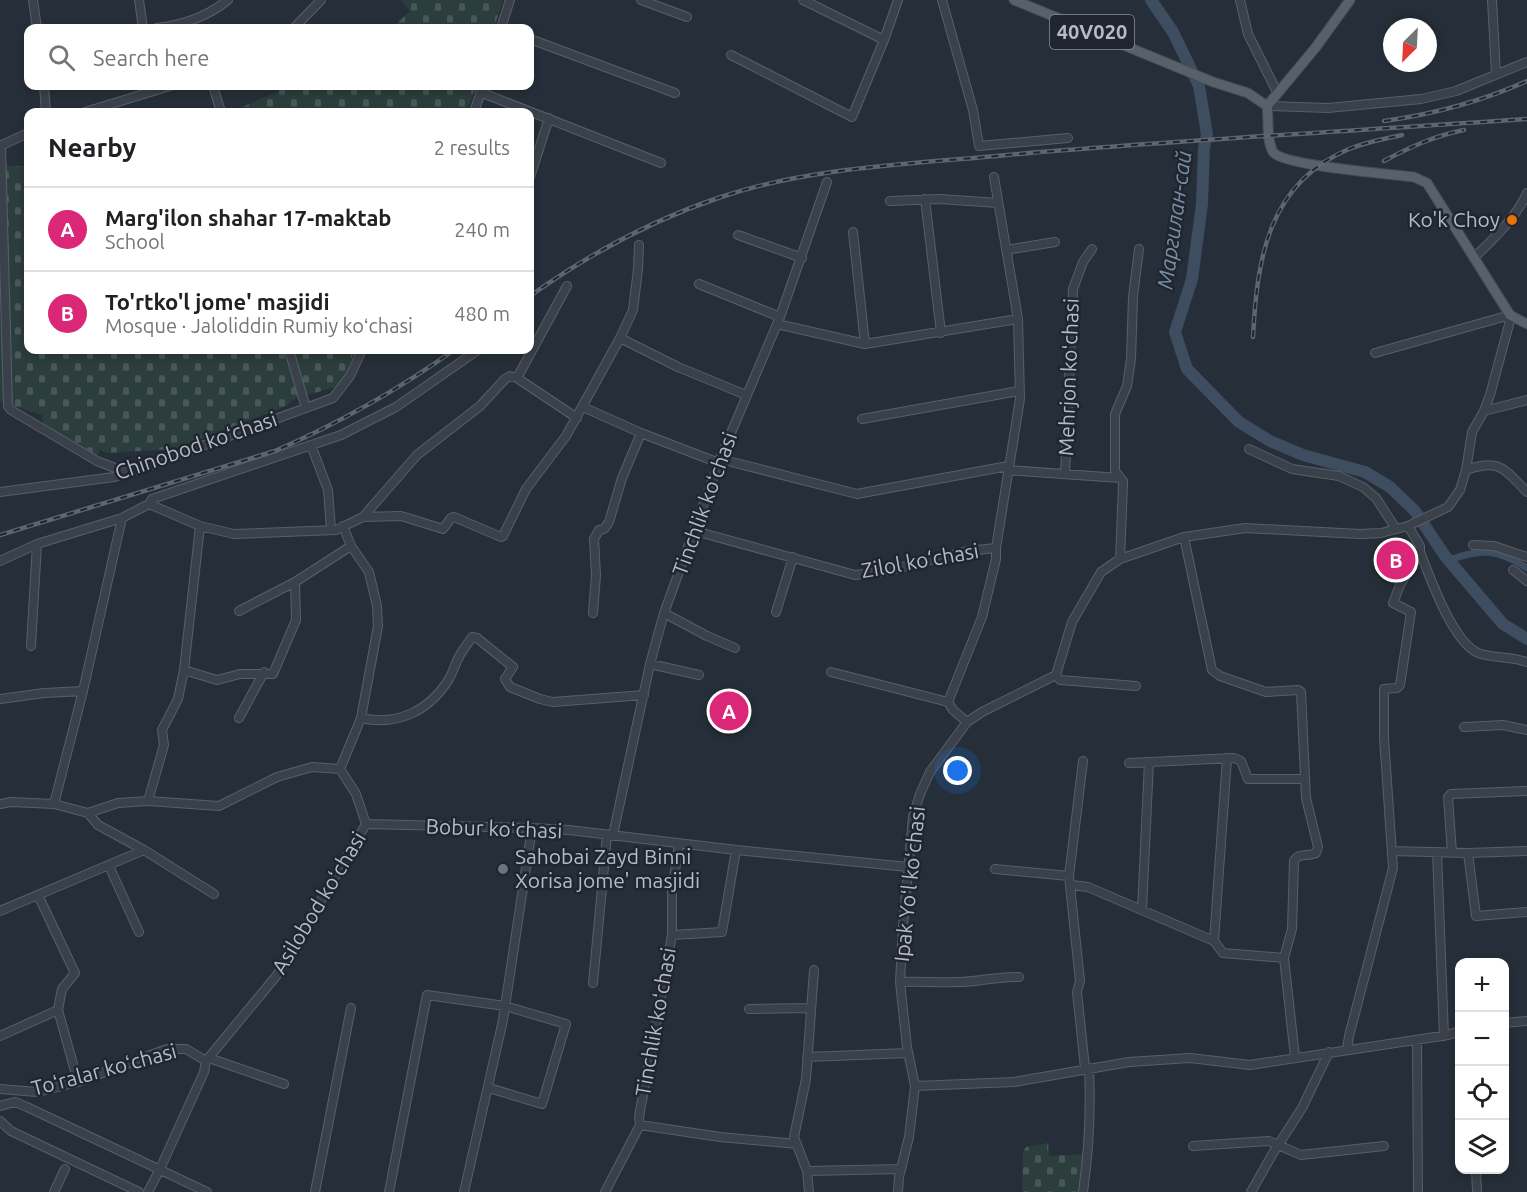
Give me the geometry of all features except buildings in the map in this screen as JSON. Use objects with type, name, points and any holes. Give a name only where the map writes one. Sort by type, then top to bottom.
[{"type":"main road","name":"40V020","points":[[1014,0],[1213,82],[1248,93],[1267,106]]},
{"type":"main road","points":[[1350,0],[1316,47],[1267,106],[1271,148],[1276,155],[1287,160],[1414,177],[1427,183],[1510,316],[1527,324]]},
{"type":"street","points":[[33,0],[36,24]]},
{"type":"street","points":[[139,0],[142,24]]},
{"type":"street","points":[[179,24],[194,20],[228,0]]},
{"type":"street","points":[[298,24],[321,0]]},
{"type":"street","points":[[503,24],[510,0]]},
{"type":"street","points":[[641,0],[687,17]]},
{"type":"street","points":[[803,0],[884,40]]},
{"type":"street","points":[[731,55],[852,117],[898,0]]},
{"type":"street","points":[[942,0],[973,110],[980,146],[1068,138]]},
{"type":"street","points":[[1240,0],[1248,34],[1277,92]]},
{"type":"street","points":[[1492,0],[1496,74]]},
{"type":"street","points":[[534,40],[675,93]]},
{"type":"street","points":[[1267,106],[1328,108],[1404,102],[1456,91],[1527,62]]},
{"type":"street","points":[[44,90],[46,108]]},
{"type":"street","points":[[96,108],[146,90]]},
{"type":"street","points":[[214,90],[220,108]]},
{"type":"street","points":[[475,108],[482,90]]},
{"type":"street","points":[[484,90],[526,108]]},
{"type":"street","points":[[534,112],[661,163]]},
{"type":"street","points":[[534,165],[549,118]]},
{"type":"street","points":[[24,135],[1,146],[8,406],[10,410],[97,461],[128,473]]},
{"type":"street","name":"Zilol ko‘chasi","points":[[695,531],[855,574],[882,572],[967,551],[996,548],[1019,391],[1018,319],[994,177]]},
{"type":"street","name":"Tinchlik koʻchasi","points":[[593,983],[610,835],[664,613],[719,461],[802,258],[827,182]]},
{"type":"street","points":[[1474,258],[1497,236],[1527,193]]},
{"type":"street","points":[[890,201],[925,199],[998,203]]},
{"type":"street","points":[[925,199],[941,333]]},
{"type":"street","points":[[853,232],[866,344]]},
{"type":"street","points":[[738,235],[802,258]]},
{"type":"street","points":[[1006,250],[1055,242]]},
{"type":"street","points":[[149,504],[200,526],[234,534],[331,530],[363,517],[401,516],[443,529],[451,518],[454,518],[503,536],[526,489],[578,418],[620,338],[633,310],[639,245]]},
{"type":"street","name":"Mehrjon koʻchasi","points":[[1065,474],[1072,289],[1083,262],[1092,249]]},
{"type":"street","points":[[1120,559],[1123,485],[1114,471],[1114,414],[1129,377],[1133,297],[1139,249]]},
{"type":"street","points":[[699,284],[778,320],[866,344],[1018,319]]},
{"type":"street","points":[[534,347],[567,286]]},
{"type":"street","points":[[1375,353],[1510,316]]},
{"type":"street","points":[[1136,686],[1060,680],[1056,675],[1072,622],[1101,572],[1120,559],[1184,537],[1245,528],[1360,534],[1408,526],[1448,507],[1460,490],[1466,470],[1472,432],[1484,411],[1510,316]]},
{"type":"street","points":[[620,338],[678,367],[746,395]]},
{"type":"street","points":[[290,354],[306,408]]},
{"type":"street","name":"Chinobod koʻchasi","points":[[0,492],[114,477],[333,398],[350,376],[360,354]]},
{"type":"street","points":[[0,561],[37,544],[122,518],[149,504],[152,499],[341,435],[396,407],[472,354]]},
{"type":"street","points":[[517,378],[530,354]]},
{"type":"street","points":[[363,517],[417,454],[480,406],[510,376],[517,378],[578,418]]},
{"type":"street","points":[[862,419],[1019,391]]},
{"type":"street","points":[[1484,411],[1527,400]]},
{"type":"street","points":[[583,407],[641,433],[719,461],[857,494],[1007,468]]},
{"type":"street","points":[[593,613],[596,575],[594,539],[598,530],[604,529],[609,522],[622,478],[641,433]]},
{"type":"street","points":[[311,445],[325,479],[331,530]]},
{"type":"street","points":[[1249,449],[1292,469],[1339,476],[1363,487],[1376,498],[1396,529]]},
{"type":"street","points":[[1466,470],[1482,464],[1498,466],[1527,492]]},
{"type":"street","name":"Mehrjon koʻchasi","points":[[1007,468],[1120,478]]},
{"type":"street","points":[[54,804],[84,690],[122,518]]},
{"type":"street","points":[[148,801],[164,745],[162,730],[178,699],[184,670],[200,526]]},
{"type":"street","points":[[0,804],[11,802],[54,804],[88,813],[118,803],[148,801],[219,806],[277,777],[312,768],[340,769],[361,718],[378,626],[377,606],[369,572],[351,546],[343,526]]},
{"type":"street","points":[[1408,526],[1420,546],[1420,552],[1446,614],[1472,650],[1480,654],[1527,662]]},
{"type":"street","points":[[1184,537],[1212,670],[1220,676],[1266,692],[1298,690],[1301,692],[1306,798],[1318,847],[1316,853],[1310,856],[1301,855],[1294,861],[1292,929],[1284,958],[1295,1057]]},
{"type":"street","points":[[32,646],[37,544]]},
{"type":"street","points":[[1473,545],[1494,546],[1527,557]]},
{"type":"street","points":[[238,611],[295,582],[351,546]]},
{"type":"street","points":[[948,702],[982,617],[996,559],[996,548]]},
{"type":"street","points":[[1347,1049],[1393,868],[1384,738],[1384,689],[1397,688],[1400,685],[1411,612],[1394,603],[1400,585],[1420,552]]},
{"type":"street","points":[[776,612],[793,557]]},
{"type":"street","points":[[1513,570],[1527,581]]},
{"type":"street","points":[[184,670],[217,680],[240,674],[264,672],[273,674],[296,620],[295,582]]},
{"type":"street","points":[[664,613],[735,648]]},
{"type":"street","points":[[361,718],[378,722],[421,710],[448,681],[460,655],[472,638],[477,638],[513,667],[505,680],[510,687],[540,699],[572,702],[644,695]]},
{"type":"street","points":[[650,664],[699,675]]},
{"type":"street","points":[[239,718],[264,672]]},
{"type":"street","points":[[831,672],[948,702],[966,722]]},
{"type":"street","name":"Ipak Yoʻl koʻchasi","points":[[898,1192],[909,1137],[915,1086],[908,1053],[900,981],[913,817],[920,794],[930,772],[966,722],[1056,675]]},
{"type":"street","points":[[0,699],[84,690]]},
{"type":"street","points":[[1464,727],[1503,725],[1527,730]]},
{"type":"street","points":[[1129,763],[1234,758],[1241,761],[1248,779],[1305,779]]},
{"type":"street","points":[[1227,759],[1214,941],[1223,953],[1284,958]]},
{"type":"street","points":[[1083,761],[1070,876],[1080,981],[1077,992],[1091,1107],[1089,1153],[1083,1192]]},
{"type":"street","points":[[1142,910],[1149,762]]},
{"type":"street","name":"Asilobod koʻchasi","points":[[148,1192],[204,1072],[207,1059],[277,975],[366,824],[356,794],[340,769]]},
{"type":"street","points":[[1452,853],[1448,797],[1451,794],[1527,791]]},
{"type":"street","points":[[88,813],[98,825],[144,850],[214,894]]},
{"type":"street","name":"Bobur koʻchasi","points":[[366,824],[532,828],[908,867]]},
{"type":"street","points":[[464,1192],[489,1088],[505,1006],[532,828]]},
{"type":"street","name":"Tinchlik koʻchasi","points":[[605,1192],[640,1125],[639,1117],[672,935],[672,891],[679,844]]},
{"type":"street","points":[[0,911],[144,850]]},
{"type":"street","points":[[672,935],[722,932],[736,850]]},
{"type":"street","points":[[1393,851],[1452,853],[1527,851]]},
{"type":"street","points":[[1437,852],[1444,1036]]},
{"type":"street","points":[[1468,853],[1476,916],[1527,912]]},
{"type":"street","points":[[109,866],[139,932]]},
{"type":"street","points":[[995,868],[1070,876]]},
{"type":"street","points":[[1072,885],[1088,886],[1214,941]]},
{"type":"street","points":[[38,895],[75,973],[62,989],[58,1010],[78,1082]]},
{"type":"street","points":[[809,1192],[807,1171],[794,1137],[802,1100],[814,970]]},
{"type":"street","points":[[900,981],[958,982],[999,976],[1019,977]]},
{"type":"street","points":[[389,1192],[427,995],[505,1006],[566,1024],[542,1104],[489,1088]]},
{"type":"street","points":[[315,1192],[351,1008]]},
{"type":"street","points":[[749,1009],[810,1008]]},
{"type":"street","points":[[0,1036],[58,1010]]},
{"type":"street","points":[[1509,1022],[1527,1020]]},
{"type":"street","points":[[915,1086],[1014,1082],[1129,1062],[1190,1058],[1250,1065],[1455,1033]]},
{"type":"street","points":[[1417,1040],[1418,1192]]},
{"type":"street","name":"Toʻralar koʻchasi","points":[[0,1089],[37,1092],[78,1082],[167,1049],[186,1049],[207,1059],[284,1084]]},
{"type":"street","points":[[1251,1192],[1302,1108],[1329,1052]]},
{"type":"street","points":[[807,1057],[908,1053]]},
{"type":"street","points":[[0,1106],[15,1102],[207,1192]]},
{"type":"street","points":[[0,1121],[11,1131],[139,1192]]},
{"type":"street","points":[[640,1125],[720,1137],[797,1144]]},
{"type":"street","points":[[1193,1146],[1269,1141],[1301,1155],[1384,1146]]},
{"type":"street","points":[[54,1192],[65,1168]]},
{"type":"street","points":[[807,1171],[901,1169]]},
{"type":"street","points":[[1476,1174],[1477,1192]]},
{"type":"green space","points":[[401,0],[503,0],[495,24],[396,24],[410,11]]},
{"type":"green space","points":[[281,90],[475,90],[468,108],[240,108]]},
{"type":"green space","points":[[0,166],[24,166],[24,354],[353,354],[340,386],[296,398],[286,406],[175,449],[106,453],[100,450],[97,456],[43,424],[42,415],[0,401]]},
{"type":"green space","points":[[1048,1143],[1049,1156],[1084,1154],[1079,1192],[1022,1192],[1023,1152],[1026,1147]]},
{"type":"waterway","name":"Маргилан-сай","points":[[1151,0],[1173,32],[1199,86],[1207,134],[1204,148],[1202,204],[1192,279],[1175,332],[1187,369],[1239,422],[1270,441],[1303,455],[1365,472],[1390,487],[1415,511],[1445,556],[1503,624],[1527,639]]},
{"type":"waterway","points":[[1449,560],[1489,552],[1507,557],[1527,568]]},
{"type":"railway","points":[[1384,121],[1457,106],[1527,81]]},
{"type":"railway","points":[[534,293],[598,252],[670,216],[721,197],[790,179],[899,164],[1202,140],[1527,119]]},
{"type":"railway","points":[[1384,161],[1422,142],[1464,130]]},
{"type":"railway","points":[[1253,337],[1258,280],[1264,252],[1272,226],[1284,203],[1300,182],[1322,164],[1349,149],[1402,135]]},
{"type":"railway","points":[[0,535],[275,451],[368,405],[448,354]]},
{"type":"place","name":"Ko'k Choy","points":[[1512,220]]},
{"type":"place","name":"To'rtko'l jome' masjidi","points":[[1396,560]]},
{"type":"place","name":"Marg'ilon shahar 17-maktab","points":[[729,711]]},
{"type":"place","name":"Sahobai Zayd Binni Xorisa jome' masjidi","points":[[503,869]]}]
